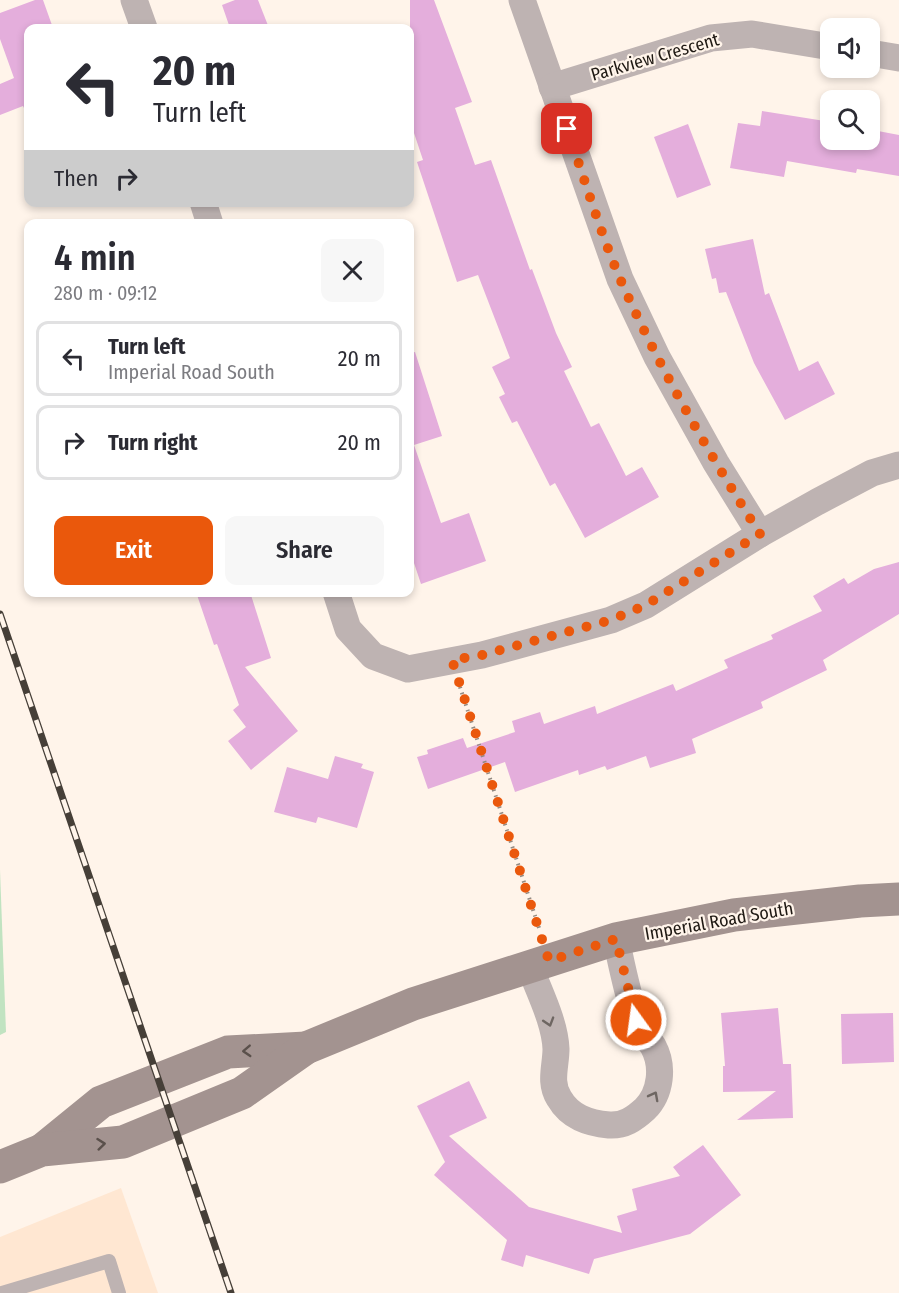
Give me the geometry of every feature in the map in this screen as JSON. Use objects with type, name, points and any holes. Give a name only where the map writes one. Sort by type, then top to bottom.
[{"type":"street","points":[[134,0],[143,24]]},
{"type":"street","points":[[522,0],[621,279],[657,357],[716,463],[760,534]]},
{"type":"street","name":"Parkview Crescent","points":[[552,87],[711,38],[752,34],[820,45]]},
{"type":"street","points":[[880,55],[899,58]]},
{"type":"street","points":[[338,597],[348,629],[374,656],[408,669],[493,652],[620,616],[646,605],[760,534],[872,473],[899,465]]},
{"type":"street","name":"Imperial Road South","points":[[0,1167],[42,1150],[123,1142],[242,1093],[306,1048],[413,1004],[616,939],[735,915],[860,900],[899,899]]},
{"type":"street","points":[[539,964],[556,1049],[553,1074],[554,1089],[559,1100],[572,1114],[591,1123],[612,1125],[633,1120],[649,1105],[658,1088],[660,1068],[654,1047],[636,1020],[616,939]]},
{"type":"street","name":"Imperial Road South","points":[[42,1150],[101,1102],[228,1052],[306,1048]]},
{"type":"lane","points":[[2,1293],[110,1261],[119,1293]]},
{"type":"path","points":[[452,660],[539,964]]},
{"type":"shaded area","points":[[121,1188],[158,1293],[0,1293],[0,1237]]},
{"type":"green space","points":[[0,870],[6,1032],[0,1035]]},
{"type":"building","points":[[35,0],[43,0],[52,24],[24,24],[24,108],[23,106],[0,115],[0,84],[14,78],[0,39],[0,13]]},
{"type":"building","points":[[235,0],[258,0],[267,24],[229,24],[222,5]]},
{"type":"building","points":[[410,0],[434,0],[472,102],[455,108],[475,165],[491,160],[530,270],[532,269],[556,333],[572,367],[564,371],[591,427],[599,423],[626,476],[642,467],[659,497],[585,538],[555,483],[550,486],[517,421],[512,423],[499,397],[505,394],[492,367],[510,358],[478,275],[457,282],[417,162],[423,160],[414,133],[414,24],[410,24]]},
{"type":"building","points":[[762,111],[820,120],[820,150],[880,150],[880,131],[899,135],[899,176],[857,169],[856,173],[787,161],[784,177],[730,168],[738,123],[760,126]]},
{"type":"building","points":[[688,124],[711,185],[677,198],[654,137]]},
{"type":"building","points":[[753,239],[765,295],[769,293],[799,371],[818,361],[835,394],[785,420],[754,363],[726,292],[719,293],[716,278],[712,279],[705,249]]},
{"type":"building","points":[[414,352],[442,436],[414,445]]},
{"type":"building","points":[[414,445],[441,523],[469,513],[486,561],[421,584],[414,563]]},
{"type":"building","points":[[899,562],[899,614],[823,660],[827,670],[761,702],[763,708],[692,739],[696,753],[650,768],[646,756],[607,770],[605,766],[579,775],[578,770],[515,792],[505,762],[428,789],[417,757],[428,754],[427,750],[463,738],[467,748],[515,732],[512,721],[540,712],[544,724],[595,706],[597,714],[673,684],[676,691],[728,668],[724,660],[773,639],[771,635],[822,611],[813,596],[844,578],[848,584],[874,569]]},
{"type":"building","points":[[198,597],[252,597],[271,658],[245,667],[298,731],[251,770],[228,741],[246,727],[233,710],[239,705],[217,644],[214,645]]},
{"type":"building","points":[[335,756],[363,764],[361,768],[374,772],[357,828],[318,817],[316,823],[274,812],[287,767],[328,779]]},
{"type":"building","points":[[778,1008],[783,1064],[791,1064],[793,1118],[737,1120],[776,1091],[723,1092],[723,1066],[725,1066],[721,1013]]},
{"type":"building","points":[[893,1013],[894,1062],[842,1064],[841,1014]]},
{"type":"building","points":[[469,1081],[487,1118],[449,1136],[529,1207],[622,1233],[617,1216],[637,1210],[632,1189],[680,1176],[673,1167],[703,1145],[741,1195],[690,1234],[594,1259],[589,1274],[526,1255],[523,1267],[501,1260],[507,1240],[434,1175],[445,1162],[417,1106]]},
{"type":"railway","points":[[0,614],[231,1293]]},
{"type":"route","points":[[567,129],[621,279],[657,357],[716,463],[760,534],[646,605],[611,620],[482,655],[452,660],[549,961],[616,939],[636,1020]]}]
